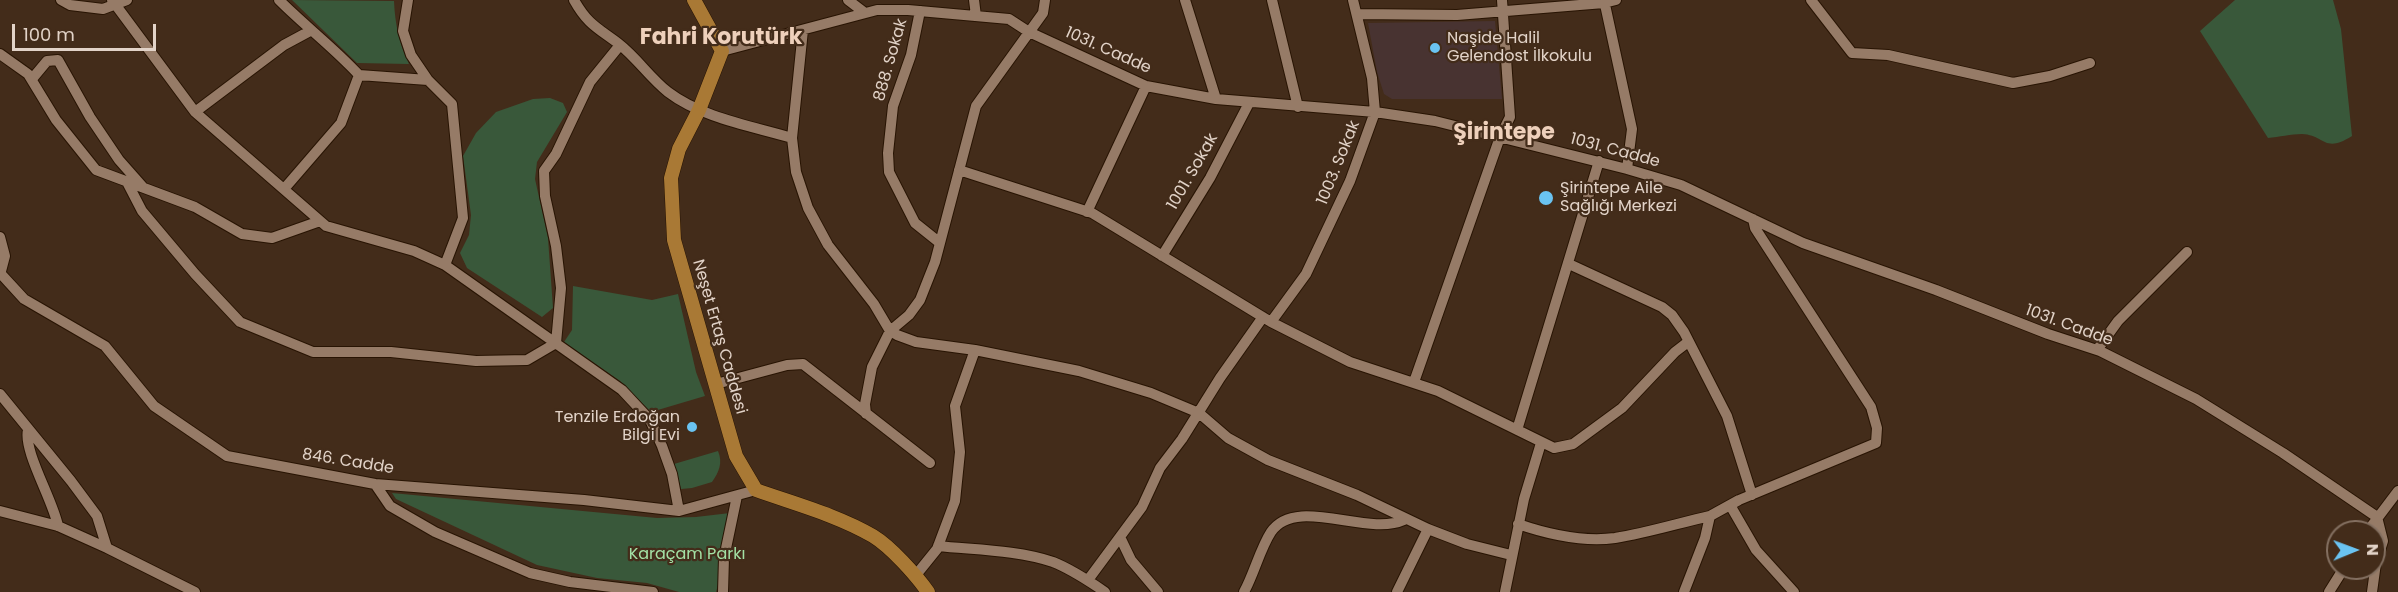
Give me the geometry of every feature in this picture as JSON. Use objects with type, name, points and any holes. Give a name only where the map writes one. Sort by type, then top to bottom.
[{"type":"main road","points":[[694,0],[722,51]]},
{"type":"main road","name":"Neşet Ertaş Caddesi","points":[[722,51],[699,110],[679,149],[671,178],[674,240],[736,456],[756,490]]},
{"type":"main road","points":[[756,490],[835,518],[874,537],[916,575],[928,592]]},
{"type":"street","points":[[61,0],[70,5],[103,9],[114,2],[127,0]]},
{"type":"street","points":[[279,0],[310,31],[338,52],[359,75],[428,80]]},
{"type":"street","points":[[408,0],[403,31],[411,55],[428,80],[452,104],[463,218],[445,264]]},
{"type":"street","points":[[574,0],[584,16],[620,45],[669,93],[699,110],[792,138]]},
{"type":"street","points":[[849,0],[865,14]]},
{"type":"street","points":[[974,0],[976,16]]},
{"type":"street","points":[[866,414],[865,404],[872,367],[890,331],[909,315],[920,300],[940,243],[976,106],[1043,13],[1045,0]]},
{"type":"street","points":[[1185,0],[1216,99]]},
{"type":"street","points":[[1272,0],[1298,107]]},
{"type":"street","name":"1003. Sokak","points":[[1088,580],[1142,507],[1160,468],[1182,439],[1220,378],[1306,274],[1350,181],[1375,112],[1372,78],[1353,0]]},
{"type":"street","points":[[1358,14],[1457,15],[1503,6],[1616,0]]},
{"type":"street","points":[[1811,0],[1852,53],[1888,55],[2013,83],[2050,76],[2090,63]]},
{"type":"street","points":[[114,2],[195,112],[326,226],[414,251],[445,264],[622,390],[650,420],[672,474],[679,511]]},
{"type":"street","points":[[1604,2],[1632,129],[1626,169]]},
{"type":"street","points":[[1414,382],[1500,137],[1510,117],[1503,6]]},
{"type":"street","name":"1031. Cadde","points":[[722,51],[878,10],[920,11],[1009,19],[1029,32],[1146,86],[1249,103],[1375,112],[1435,121],[1599,161],[1681,184],[1803,243],[2097,350],[2196,399],[2283,453],[2377,518]]},
{"type":"street","name":"888. Sokak","points":[[920,11],[911,55],[893,106],[888,172],[915,223],[940,243]]},
{"type":"street","points":[[803,30],[792,138],[796,171],[808,208],[828,245],[874,304],[890,331],[916,342],[1039,362],[1106,378],[1151,393],[1199,413],[1228,438],[1268,460],[1357,495],[1404,520],[1467,544],[1511,555]]},
{"type":"street","points":[[195,112],[284,45],[310,31]]},
{"type":"street","points":[[556,343],[561,288],[556,246],[545,196],[544,171],[556,154],[590,82],[620,45]]},
{"type":"street","points":[[0,54],[28,74],[56,120],[96,170],[128,184],[142,186],[195,207],[242,234],[272,238],[320,221]]},
{"type":"street","points":[[32,79],[47,61],[58,60],[90,117],[119,160],[142,186]]},
{"type":"street","points":[[284,189],[341,123],[359,75]]},
{"type":"street","points":[[1087,212],[1146,86]]},
{"type":"street","name":"1001. Sokak","points":[[1162,256],[1210,178],[1249,103]]},
{"type":"street","points":[[1517,430],[1599,161]]},
{"type":"street","points":[[959,170],[1087,212],[1267,319],[1350,362],[1414,382],[1463,402],[1554,448],[1573,444],[1622,408],[1675,352],[1688,342]]},
{"type":"street","points":[[128,184],[142,211],[195,274],[240,322],[313,352],[391,352],[476,361],[527,360],[556,343]]},
{"type":"street","points":[[1518,524],[1539,531],[1593,539],[1614,538],[1710,516],[1752,495],[1876,443],[1877,428],[1871,407],[1755,228],[1753,219]]},
{"type":"street","points":[[0,237],[5,256],[0,274]]},
{"type":"street","points":[[2097,350],[2118,321],[2187,252]]},
{"type":"street","points":[[1569,264],[1662,307],[1672,315],[1727,416],[1752,495]]},
{"type":"street","name":"846. Cadde","points":[[0,274],[24,299],[105,346],[154,406],[227,456],[375,484],[584,500],[679,511],[756,490]]},
{"type":"street","points":[[916,575],[938,546],[955,501],[960,452],[955,406],[975,350]]},
{"type":"street","points":[[716,384],[787,364],[803,364],[930,463]]},
{"type":"street","points":[[0,394],[97,516],[107,548]]},
{"type":"street","points":[[28,430],[27,444],[56,512],[58,526]]},
{"type":"street","points":[[1504,592],[1518,524],[1541,442]]},
{"type":"street","points":[[375,484],[390,506],[435,532],[530,573],[570,582],[653,592]]},
{"type":"street","points":[[2372,592],[2376,563],[2383,541],[2377,518],[2398,491]]},
{"type":"street","points":[[723,592],[724,558],[737,496]]},
{"type":"street","points":[[1730,505],[1756,550],[1794,592]]},
{"type":"street","points":[[0,511],[58,526],[195,592]]},
{"type":"street","points":[[1684,592],[1705,538],[1710,516]]},
{"type":"street","points":[[1244,592],[1270,534],[1285,520],[1320,517],[1380,526],[1393,525],[1404,520]]},
{"type":"street","points":[[1397,592],[1428,529]]},
{"type":"street","points":[[1120,537],[1131,560],[1158,592]]},
{"type":"street","points":[[938,546],[1010,554],[1053,562],[1088,580],[1105,592]]},
{"type":"shaded area","name":"Naşide Halil Gelendost İlkokulu","points":[[1495,21],[1502,99],[1392,99],[1384,94],[1377,72],[1368,23]]},
{"type":"green space","points":[[292,0],[394,1],[398,33],[409,64],[357,63]]},
{"type":"green space","points":[[2235,0],[2333,0],[2341,29],[2352,136],[2330,144],[2316,137],[2302,134],[2268,138],[2200,31]]},
{"type":"green space","points":[[550,98],[563,103],[567,112],[537,162],[535,179],[548,238],[553,308],[542,317],[467,268],[460,253],[469,235],[471,215],[463,156],[476,133],[496,112],[533,99]]},
{"type":"green space","points":[[573,286],[652,300],[678,294],[696,372],[705,396],[651,412],[620,381],[564,342],[572,330]]},
{"type":"green space","points":[[718,451],[720,467],[712,482],[681,489],[674,464]]},
{"type":"green space","name":"Karaçam Parkı","points":[[392,493],[657,518],[730,513],[721,575],[716,592],[679,592],[647,583],[597,578],[537,565],[396,499]]},
{"type":"place","name":"Naşide Halil Gelendost İlkokulu","points":[[1435,48]]},
{"type":"place","name":"Şirintepe Aile Sağlığı Merkezi","points":[[1546,198]]},
{"type":"place","name":"Tenzile Erdoğan Bilgi Evi","points":[[692,427]]},
{"type":"district","name":"Fahri Korutürk","points":[[721,38]]},
{"type":"district","name":"Şirintepe","points":[[1504,133]]}]
